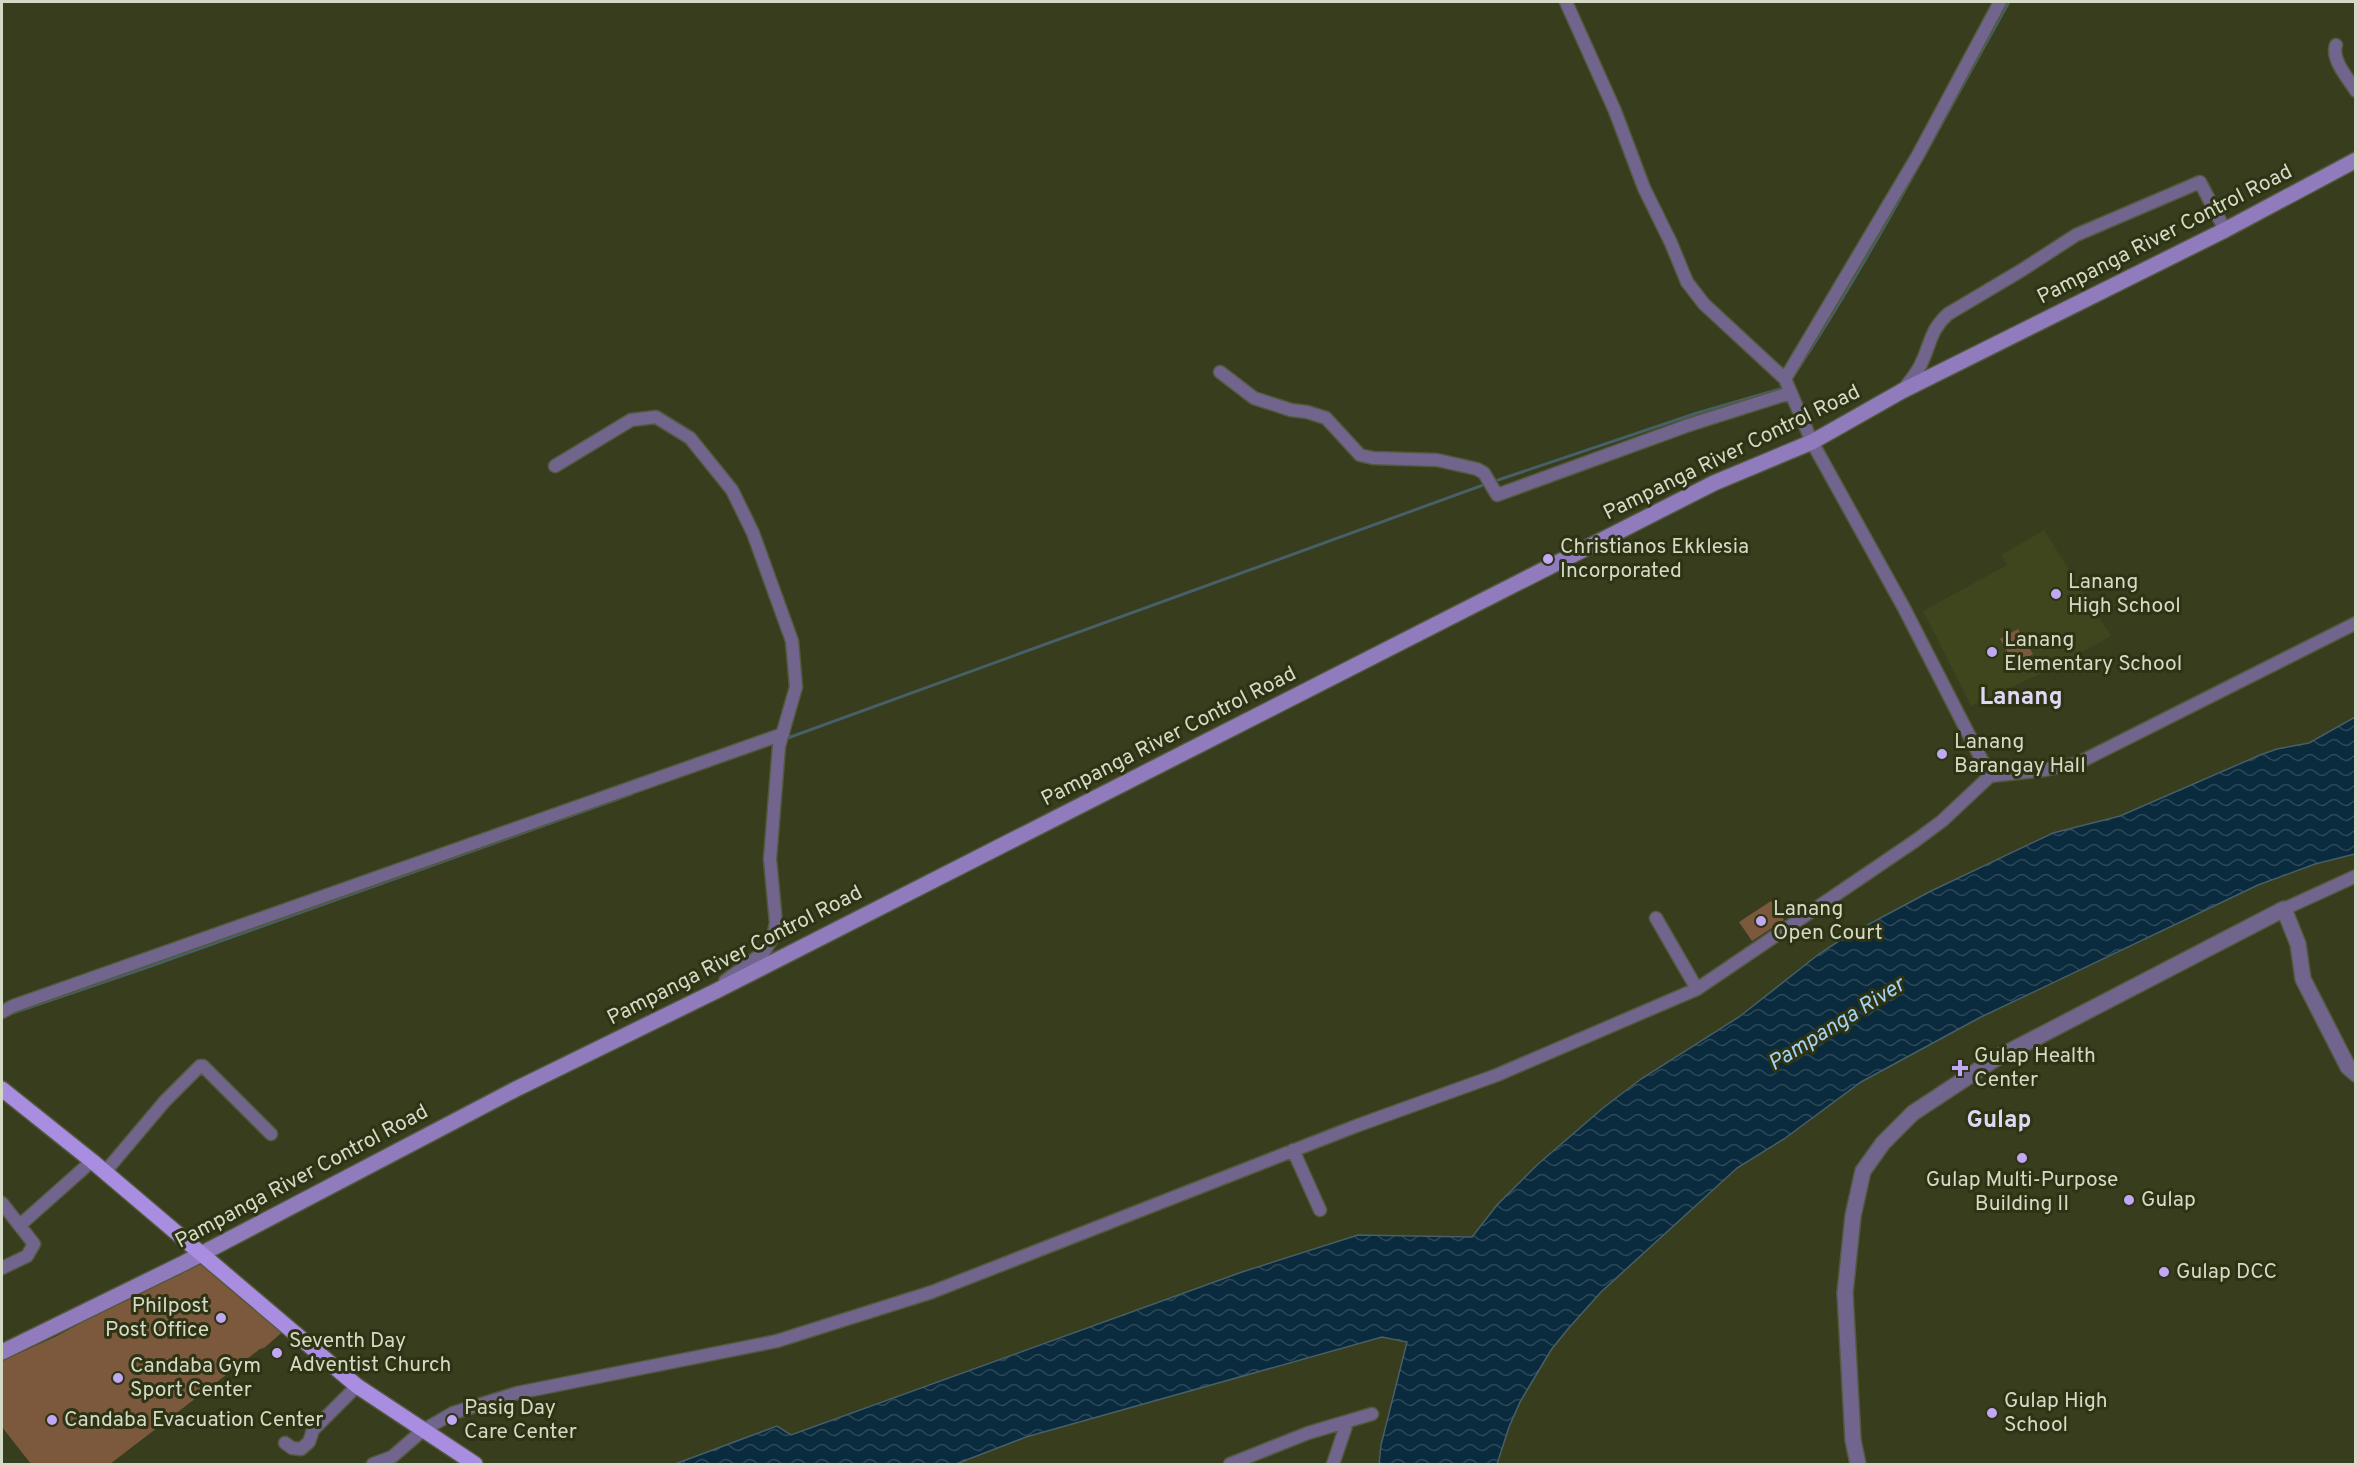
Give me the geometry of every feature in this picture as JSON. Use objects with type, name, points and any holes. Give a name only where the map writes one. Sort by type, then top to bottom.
[{"type":"main road","name":"Pampanga River Control Road","points":[[2,1352],[201,1255],[514,1090],[716,991],[1694,493],[1812,442],[1902,391],[2225,230],[2355,160]]},
{"type":"main road","points":[[2,1089],[92,1161],[357,1386],[475,1464]]},
{"type":"street","points":[[1566,2],[1615,111],[1644,188],[1687,282],[1704,304],[1785,379],[1812,442],[1904,608],[1990,776]]},
{"type":"street","points":[[1785,379],[1917,154],[2000,2]]},
{"type":"street","points":[[2336,45],[2334,52],[2336,59],[2355,91]]},
{"type":"street","points":[[1902,391],[1919,369],[1929,338],[1937,323],[2076,235],[2200,182],[2225,230]]},
{"type":"street","points":[[1220,372],[1254,398],[1326,418],[1359,455],[1374,458],[1437,460],[1477,469],[1484,473],[1497,495],[1689,425],[1790,393]]},
{"type":"street","points":[[555,466],[631,420],[656,417],[690,438],[732,490],[753,533],[792,641],[796,687],[782,739],[770,859],[776,923],[774,937],[764,952],[727,979],[716,991]]},
{"type":"street","points":[[373,1464],[392,1457],[422,1431],[453,1413],[517,1394],[777,1341],[932,1292],[1293,1150],[1497,1076],[1697,989],[1916,840],[1942,821],[1990,776],[2044,770],[2078,763],[2355,623]]},
{"type":"street","points":[[2,1012],[13,1006],[782,739]]},
{"type":"street","points":[[1858,1464],[1853,1440],[1845,1293],[1853,1216],[1863,1171],[1883,1143],[1913,1113],[1995,1059],[2284,909],[2355,876]]},
{"type":"street","points":[[2284,909],[2298,944],[2303,979],[2348,1067],[2355,1074]]},
{"type":"street","points":[[1656,918],[1697,989]]},
{"type":"street","points":[[105,1172],[164,1106],[165,1101],[200,1066],[203,1066],[271,1134]]},
{"type":"street","points":[[1293,1150],[1320,1210]]},
{"type":"street","points":[[20,1225],[92,1161]]},
{"type":"street","points":[[2,1203],[34,1244],[27,1256],[2,1268]]},
{"type":"street","points":[[285,1443],[292,1448],[301,1449],[309,1442],[313,1430],[357,1386]]},
{"type":"street","points":[[1230,1464],[1308,1433],[1372,1414]]},
{"type":"street","points":[[1333,1464],[1347,1423]]},
{"type":"shaded area","points":[[2044,530],[2111,636],[2051,669],[1971,706],[1923,611],[2007,565],[2001,555]]},
{"type":"shaded area","points":[[2018,629],[2033,654],[2015,665],[2000,639]]},
{"type":"shaded area","name":"Lanang Open Court","points":[[1771,901],[1784,920],[1752,941],[1739,922]]},
{"type":"shaded area","points":[[201,1257],[286,1329],[110,1464],[31,1464],[2,1427],[2,1361],[57,1336]]},
{"type":"water","name":"Pampanga River","points":[[2355,717],[2355,854],[2315,864],[2258,885],[1979,1018],[1861,1082],[1784,1139],[1737,1168],[1601,1292],[1567,1330],[1551,1350],[1520,1402],[1497,1464],[1379,1464],[1381,1445],[1407,1342],[1382,1337],[1026,1437],[956,1464],[675,1464],[777,1426],[791,1435],[1242,1272],[1358,1235],[1472,1237],[1497,1205],[1537,1165],[1603,1108],[1641,1079],[1739,1017],[1819,954],[1845,937],[1929,892],[2053,833],[2120,816],[2260,755],[2309,743]]},
{"type":"waterway","points":[[1794,375],[1851,284],[2009,2]]},
{"type":"waterway","points":[[1498,480],[1697,413],[1780,389]]},
{"type":"waterway","points":[[785,739],[1486,484]]},
{"type":"waterway","points":[[7,1015],[151,966],[632,794]]},
{"type":"place","name":"Christianos Ekklesia Incorporated","points":[[1548,559]]},
{"type":"place","name":"Lanang High School","points":[[2056,594]]},
{"type":"place","name":"Lanang Elementary School","points":[[1992,652]]},
{"type":"place","name":"Lanang Barangay Hall","points":[[1942,754]]},
{"type":"place","name":"Lanang Open Court","points":[[1761,921]]},
{"type":"place","name":"Gulap Health Center","points":[[1960,1068]]},
{"type":"place","name":"Gulap Multi-Purpose Building II","points":[[2022,1158]]},
{"type":"place","name":"Gulap","points":[[2129,1200]]},
{"type":"place","name":"Gulap DCC","points":[[2164,1272]]},
{"type":"place","name":"Philpost Post Office","points":[[221,1318]]},
{"type":"place","name":"Seventh Day Adventist Church","points":[[277,1353]]},
{"type":"place","name":"Candaba Gym Sport Center","points":[[118,1378]]},
{"type":"place","name":"Gulap High School","points":[[1992,1413]]},
{"type":"place","name":"Candaba Evacuation Center","points":[[52,1420]]},
{"type":"place","name":"Pasig Day Care Center","points":[[452,1420]]},
{"type":"district","name":"Lanang","points":[[2021,698]]},
{"type":"district","name":"Gulap","points":[[1999,1121]]}]
